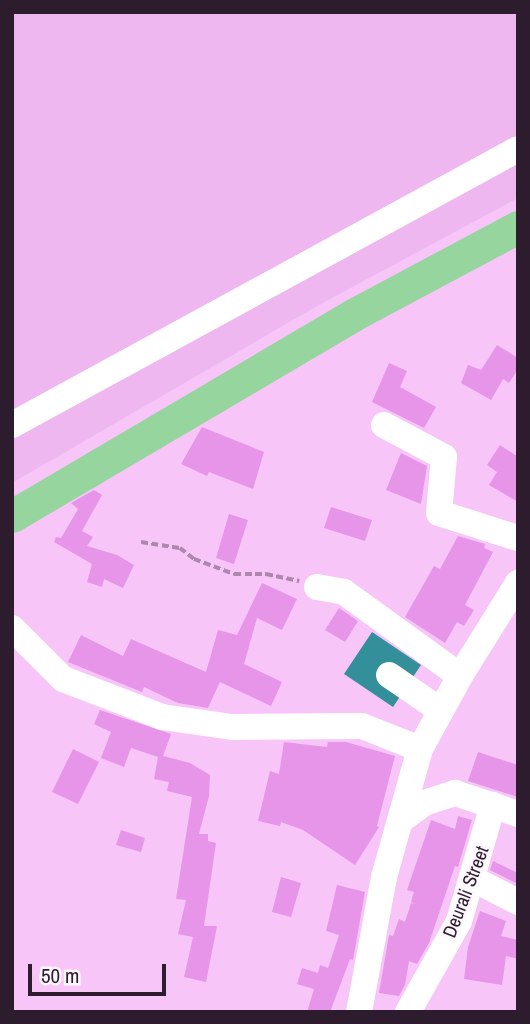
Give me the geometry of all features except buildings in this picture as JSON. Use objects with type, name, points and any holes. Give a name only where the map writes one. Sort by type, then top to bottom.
[{"type":"main road","points":[[12,516],[354,315],[518,227]]},
{"type":"street","points":[[12,425],[518,149]]},
{"type":"street","points":[[384,425],[444,457],[439,513],[518,538]]},
{"type":"street","points":[[359,1012],[384,877],[420,749],[460,676],[518,583]]},
{"type":"street","points":[[317,587],[344,592],[460,676]]},
{"type":"street","points":[[12,628],[63,679],[162,717],[232,727],[362,726],[420,749]]},
{"type":"street","points":[[389,675],[440,710]]},
{"type":"street","points":[[401,820],[424,803],[454,793],[506,810]]},
{"type":"street","name":"Deurali Street","points":[[408,1012],[459,921],[473,879],[506,810]]},
{"type":"street","points":[[473,879],[518,902]]},
{"type":"path","points":[[141,542],[180,548],[194,559],[234,574],[266,574],[317,587]]},
{"type":"shaded area","points":[[12,12],[518,12],[518,198],[317,306],[12,483]]},
{"type":"shaded area","points":[[372,632],[421,665],[393,707],[344,674]]}]
